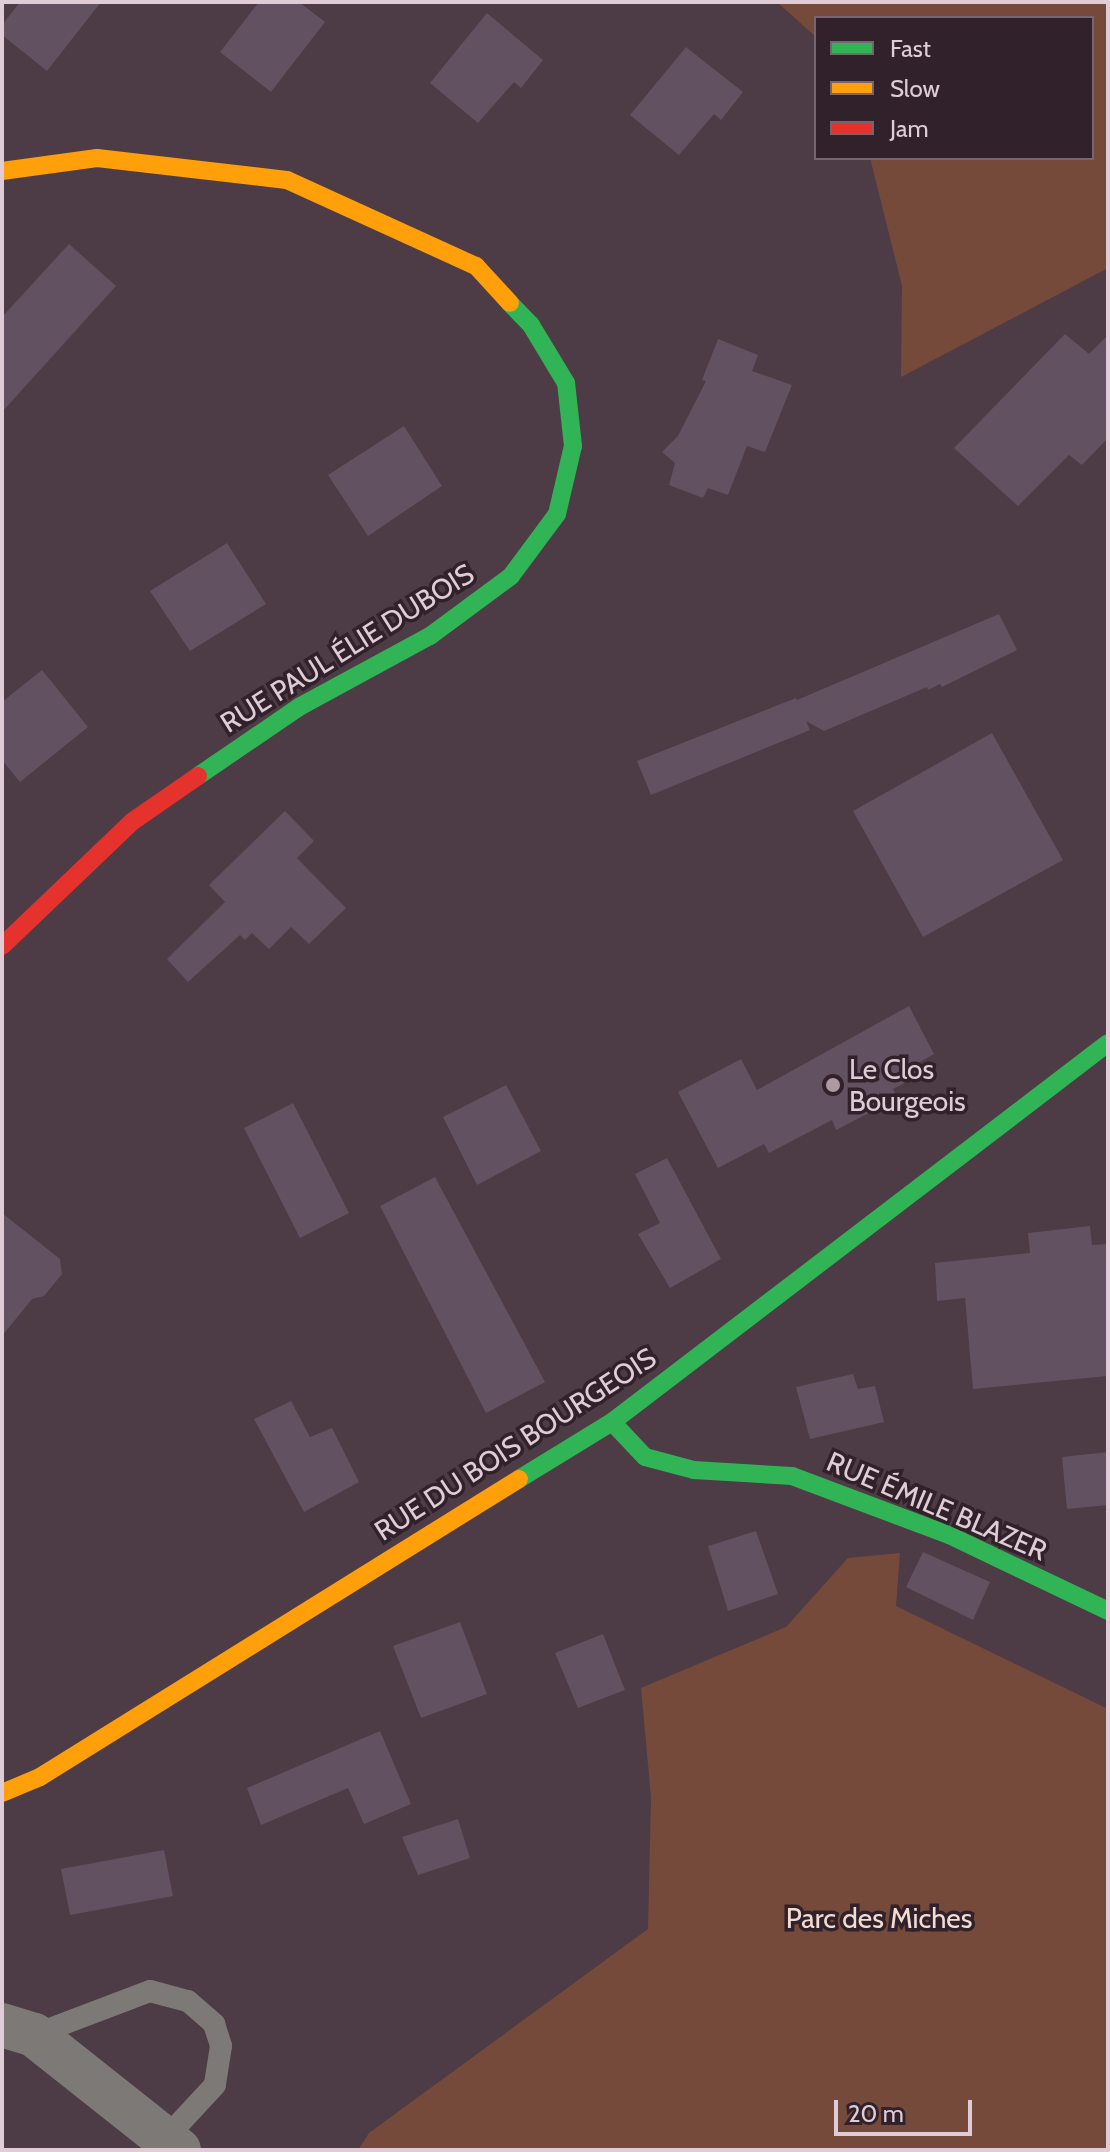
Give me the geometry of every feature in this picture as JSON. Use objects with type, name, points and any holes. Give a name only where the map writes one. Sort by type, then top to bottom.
[{"type":"street","name":"RUE PAUL ÉLIE DUBOIS","points":[[2,171],[97,158],[287,180],[476,266],[531,325],[566,383],[573,446],[557,514],[511,576],[430,636],[299,707],[133,821],[2,946]]},
{"type":"street","name":"RUE DU BOIS BOURGEOIS","points":[[2,1793],[40,1777],[612,1422],[1108,1043]]},
{"type":"street","name":"RUE ÉMILE BLAZER","points":[[612,1422],[645,1457],[694,1470],[792,1476],[949,1535],[1108,1611]]},
{"type":"street","points":[[18,2030],[172,2144]]},
{"type":"lane","points":[[18,2030],[150,1991],[188,2001],[214,2024],[221,2046],[215,2085],[172,2144]]},
{"type":"green space","points":[[777,2],[1108,2],[1108,268],[901,377],[902,286],[870,160],[1094,160],[1094,16],[814,16],[814,35]]},
{"type":"green space","name":"Parc des Miches","points":[[900,1553],[896,1606],[1108,1709],[1108,2150],[358,2150],[369,2133],[648,1929],[651,1797],[641,1688],[786,1627],[848,1558]]},
{"type":"building","points":[[20,2],[101,2],[47,71],[2,35],[2,25]]},
{"type":"building","points":[[259,2],[299,2],[325,22],[271,92],[220,52]]},
{"type":"building","points":[[487,13],[543,60],[521,88],[514,82],[478,123],[430,83]]},
{"type":"building","points":[[686,47],[743,92],[721,120],[714,114],[679,155],[630,115]]},
{"type":"building","points":[[69,244],[116,286],[2,412],[2,317]]},
{"type":"building","points":[[1065,334],[1089,354],[1108,335],[1108,438],[1082,465],[1069,455],[1018,506],[954,448]]},
{"type":"building","points":[[718,339],[758,355],[752,371],[792,385],[765,452],[747,446],[728,495],[708,488],[703,498],[669,485],[675,463],[662,452],[678,436],[706,381],[702,380]]},
{"type":"building","points":[[404,426],[442,486],[368,536],[328,475]]},
{"type":"building","points":[[227,543],[266,604],[190,651],[150,591]]},
{"type":"building","points":[[999,614],[1017,650],[942,687],[940,684],[928,690],[927,687],[824,731],[806,721],[810,730],[651,795],[637,761],[797,700]]},
{"type":"building","points":[[42,670],[88,727],[20,782],[2,760],[2,702]]},
{"type":"building","points":[[992,733],[1063,860],[923,937],[853,811]]},
{"type":"building","points":[[285,811],[314,841],[297,858],[346,908],[309,944],[291,927],[269,949],[252,933],[245,940],[240,935],[188,982],[167,959],[225,902],[209,885]]},
{"type":"building","name":"Le Clos Bourgeois","points":[[909,1006],[934,1054],[913,1066],[918,1076],[893,1089],[898,1098],[836,1130],[832,1120],[769,1153],[764,1144],[718,1168],[678,1092],[741,1059],[757,1090]]},
{"type":"building","points":[[506,1085],[541,1151],[477,1185],[443,1117]]},
{"type":"building","points":[[293,1103],[349,1213],[300,1238],[244,1128]]},
{"type":"building","points":[[667,1158],[721,1259],[670,1288],[638,1234],[660,1223],[635,1174]]},
{"type":"building","points":[[435,1177],[545,1382],[486,1413],[380,1206]]},
{"type":"building","points":[[2,1213],[60,1259],[62,1274],[44,1296],[32,1299],[2,1336]]},
{"type":"building","points":[[1090,1226],[1092,1245],[1108,1244],[1108,1376],[973,1389],[965,1298],[937,1301],[935,1263],[1030,1253],[1028,1233]]},
{"type":"building","points":[[853,1374],[858,1389],[875,1386],[884,1422],[810,1439],[796,1387]]},
{"type":"building","points":[[291,1401],[310,1437],[332,1428],[359,1482],[304,1512],[254,1419]]},
{"type":"building","points":[[1108,1452],[1108,1505],[1067,1509],[1062,1457]]},
{"type":"building","points":[[756,1531],[778,1594],[728,1611],[708,1546]]},
{"type":"building","points":[[923,1552],[990,1582],[973,1620],[906,1587]]},
{"type":"building","points":[[460,1622],[487,1694],[421,1718],[393,1646]]},
{"type":"building","points":[[603,1634],[625,1690],[578,1708],[555,1653]]},
{"type":"building","points":[[380,1731],[411,1804],[364,1824],[348,1788],[261,1825],[247,1788]]},
{"type":"building","points":[[458,1819],[470,1858],[418,1875],[402,1837]]},
{"type":"building","points":[[164,1850],[173,1896],[70,1915],[61,1869]]},
{"type":"traffic: fast","points":[[198,776],[299,707],[430,636],[511,576],[557,514],[573,446],[566,383],[531,325],[510,303]]},
{"type":"traffic: fast","points":[[519,1479],[612,1422],[1108,1043]]},
{"type":"traffic: fast","points":[[612,1422],[645,1457],[694,1470],[792,1476],[949,1535],[1108,1611]]},
{"type":"traffic: slow","points":[[2,171],[97,158],[287,180],[476,266],[510,303]]},
{"type":"traffic: slow","points":[[2,1793],[40,1777],[519,1479]]},
{"type":"traffic: jam","points":[[2,946],[133,821],[198,776]]},
{"type":"place","name":"Le Clos Bourgeois","points":[[833,1085]]}]
